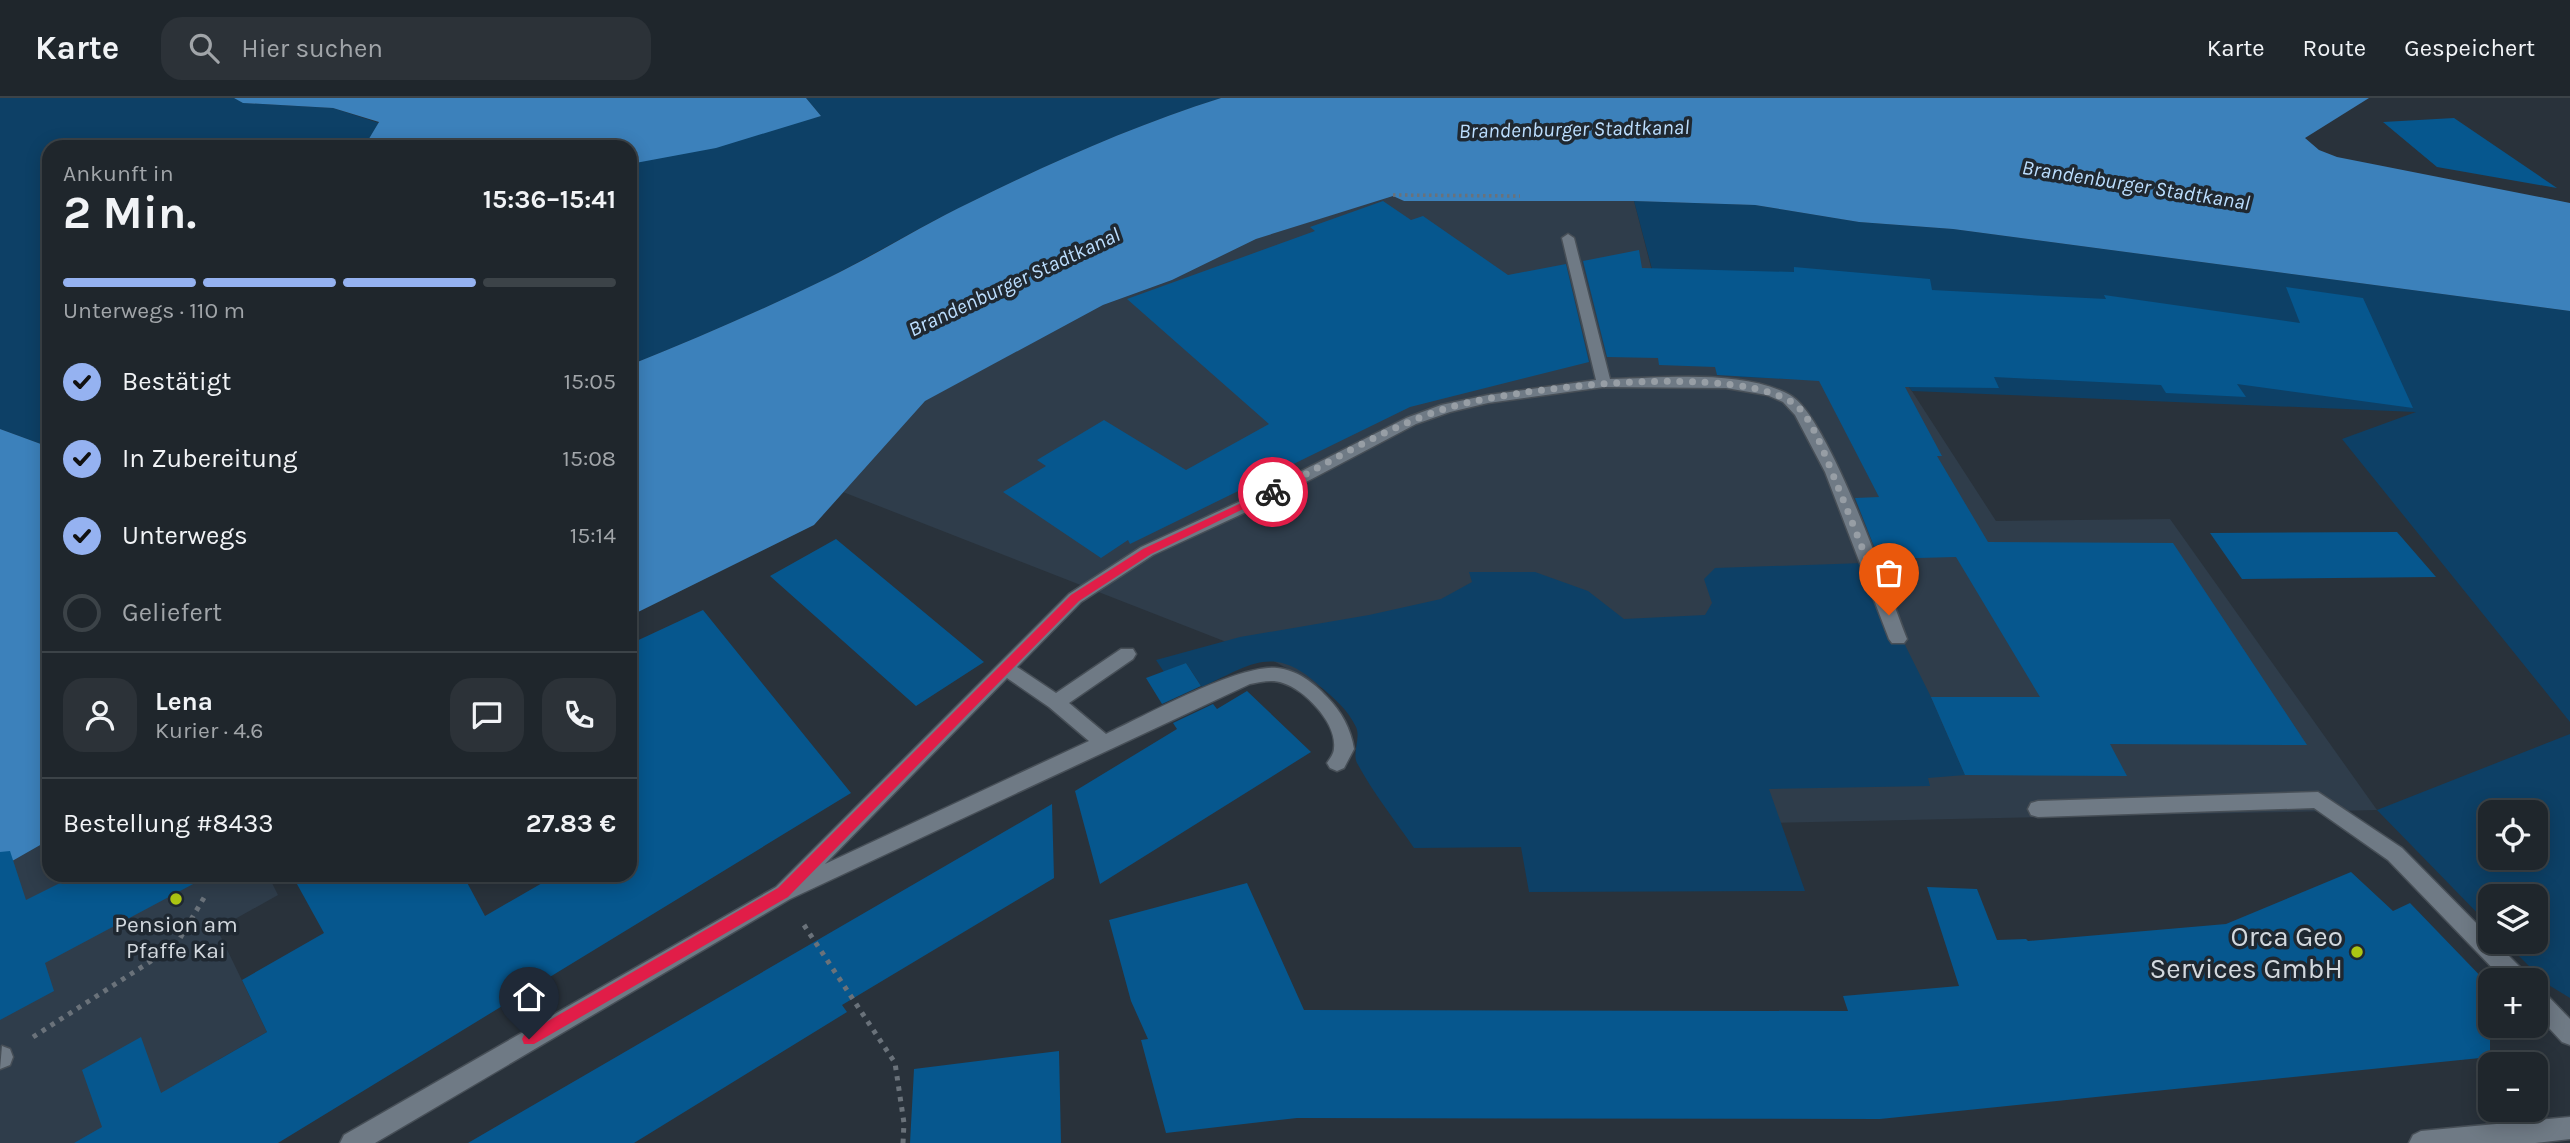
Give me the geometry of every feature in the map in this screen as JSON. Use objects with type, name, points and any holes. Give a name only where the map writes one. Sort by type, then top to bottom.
[{"type":"street","points":[[1568,238],[1604,383]]},
{"type":"street","points":[[783,892],[1075,598],[1147,551],[1264,497],[1410,421],[1446,408],[1488,399],[1604,383],[1692,382],[1739,386],[1772,392],[1787,398],[1800,409],[1823,451],[1898,639]]},
{"type":"street","points":[[1056,702],[1127,654]]},
{"type":"street","points":[[1006,669],[1056,702],[1104,743]]},
{"type":"street","points":[[352,1143],[783,892],[1246,678],[1264,674],[1283,676],[1299,682],[1335,719],[1343,736],[1344,751],[1337,763]]},
{"type":"street","points":[[2038,809],[2318,800],[2395,854],[2506,968]]},
{"type":"street","points":[[2548,1012],[2570,1035]]},
{"type":"street","points":[[2421,1143],[2570,1128]]},
{"type":"path","points":[[1393,195],[1520,196]]},
{"type":"path","points":[[783,892],[895,1063],[904,1123],[903,1143]]},
{"type":"path","points":[[1,1057],[176,945],[205,896]]},
{"type":"shaded area","points":[[0,98],[234,98],[244,103],[333,108],[379,123],[368,140],[42,140],[42,444],[0,429]]},
{"type":"shaded area","points":[[806,98],[1221,98],[1125,132],[1001,187],[805,289],[637,362],[637,162],[821,116]]},
{"type":"shaded area","points":[[1393,195],[1404,201],[1634,201],[1665,322],[1906,382],[1996,521],[2170,519],[2377,810],[1572,827],[1270,659],[843,492],[924,401],[1103,305],[1172,280],[1256,239]]},
{"type":"shaded area","points":[[1634,201],[1755,205],[1859,222],[1953,229],[2570,311],[2570,722],[2342,439],[2416,412],[1912,391],[1905,382],[1740,377],[1724,323],[1666,322]]},
{"type":"shaded area","points":[[1864,563],[1931,697],[1965,775],[1928,778],[1930,786],[1769,789],[1805,891],[1529,892],[1521,847],[1414,848],[1357,763],[1357,731],[1353,721],[1336,700],[1304,673],[1289,665],[1262,662],[1202,687],[1186,663],[1164,672],[1156,660],[1240,637],[1369,615],[1441,599],[1472,582],[1469,572],[1535,572],[1588,591],[1624,619],[1705,615],[1712,603],[1704,579],[1715,568]]},
{"type":"shaded area","points":[[2570,734],[2570,998],[2548,985],[2548,968],[2531,968],[2517,954],[2548,954],[2548,884],[2478,884],[2478,914],[2377,810]]},
{"type":"shaded area","points":[[42,844],[42,882],[272,882],[278,895],[217,929],[267,1032],[218,1060],[258,1143],[0,1143],[0,868]]},
{"type":"water","points":[[234,98],[806,98],[821,116],[716,148],[637,163],[637,140],[368,140],[379,122],[333,108],[243,103]]},
{"type":"water","name":"Brandenburger Stadtkanal","points":[[1221,98],[2369,98],[2305,138],[2319,150],[2337,157],[2570,203],[2570,311],[1953,229],[1859,222],[1755,205],[1634,201],[1404,201],[1393,196],[1256,239],[1172,280],[1103,305],[925,401],[814,525],[637,613],[637,362],[805,289],[1001,187],[1157,120]]},
{"type":"water","points":[[0,429],[42,444],[42,844],[0,868]]},
{"type":"building","points":[[2454,118],[2557,188],[2437,167],[2383,122]]},
{"type":"building","points":[[1383,201],[1411,220],[1423,216],[1508,275],[1566,264],[1589,362],[1410,407],[1130,544],[1128,540],[1101,558],[1003,492],[1046,466],[1037,460],[1104,420],[1186,470],[1269,424],[1127,299],[1315,231],[1310,227]]},
{"type":"building","points":[[1639,250],[1642,268],[1794,272],[1794,267],[1930,279],[1932,290],[2106,299],[2104,295],[2300,323],[2286,287],[2363,298],[2413,408],[2237,384],[2246,397],[2166,393],[2161,385],[1994,377],[1999,388],[1905,387],[1942,456],[1937,456],[1988,542],[2173,543],[2307,745],[2110,744],[2127,776],[1965,775],[1931,697],[2040,697],[1956,557],[1879,559],[1855,498],[1879,497],[1819,381],[1717,375],[1715,367],[1659,365],[1658,358],[1607,357],[1583,261]]},
{"type":"building","points":[[2397,532],[2436,577],[2242,579],[2210,533]]},
{"type":"building","points":[[836,539],[984,662],[916,706],[770,576]]},
{"type":"building","points":[[703,610],[851,793],[278,1143],[74,1143],[102,1127],[82,1070],[141,1037],[161,1093],[267,1032],[242,980],[324,933],[296,882],[467,882],[485,916],[544,882],[637,882],[637,641]]},
{"type":"building","points":[[1186,663],[1201,686],[1162,704],[1146,678]]},
{"type":"building","points":[[1247,691],[1311,752],[1100,884],[1075,791],[1177,729],[1173,723],[1213,704],[1217,709]]},
{"type":"building","points":[[1052,804],[1054,878],[842,1005],[847,1012],[634,1143],[468,1143]]},
{"type":"building","points":[[10,851],[26,900],[62,882],[197,882],[45,963],[54,991],[0,1020],[0,852]]},
{"type":"building","points":[[2351,872],[2393,911],[2410,903],[2478,974],[2478,1038],[2490,1038],[2490,1052],[2478,1052],[2478,1058],[1880,1119],[1297,1118],[1166,1133],[1141,1040],[1148,1039],[1131,1001],[1109,920],[1247,883],[1304,1010],[1848,1011],[1843,996],[1959,986],[1927,887],[1977,889],[1997,940],[2028,941],[2226,924]]},
{"type":"building","points":[[1059,1051],[1061,1143],[910,1143],[914,1069]]},
{"type":"way so far","points":[[1273,492],[1410,421],[1446,408],[1488,399],[1604,383],[1692,382],[1772,392],[1787,398],[1800,409],[1823,451],[1889,615]]},
{"type":"place","name":"Pension am Pfaffe Kai","points":[[176,899]]},
{"type":"place","name":"Orca Geo Services GmbH","points":[[2357,952]]},
{"type":"route","points":[[529,1039],[783,892],[1075,598],[1147,551],[1273,492]]}]
